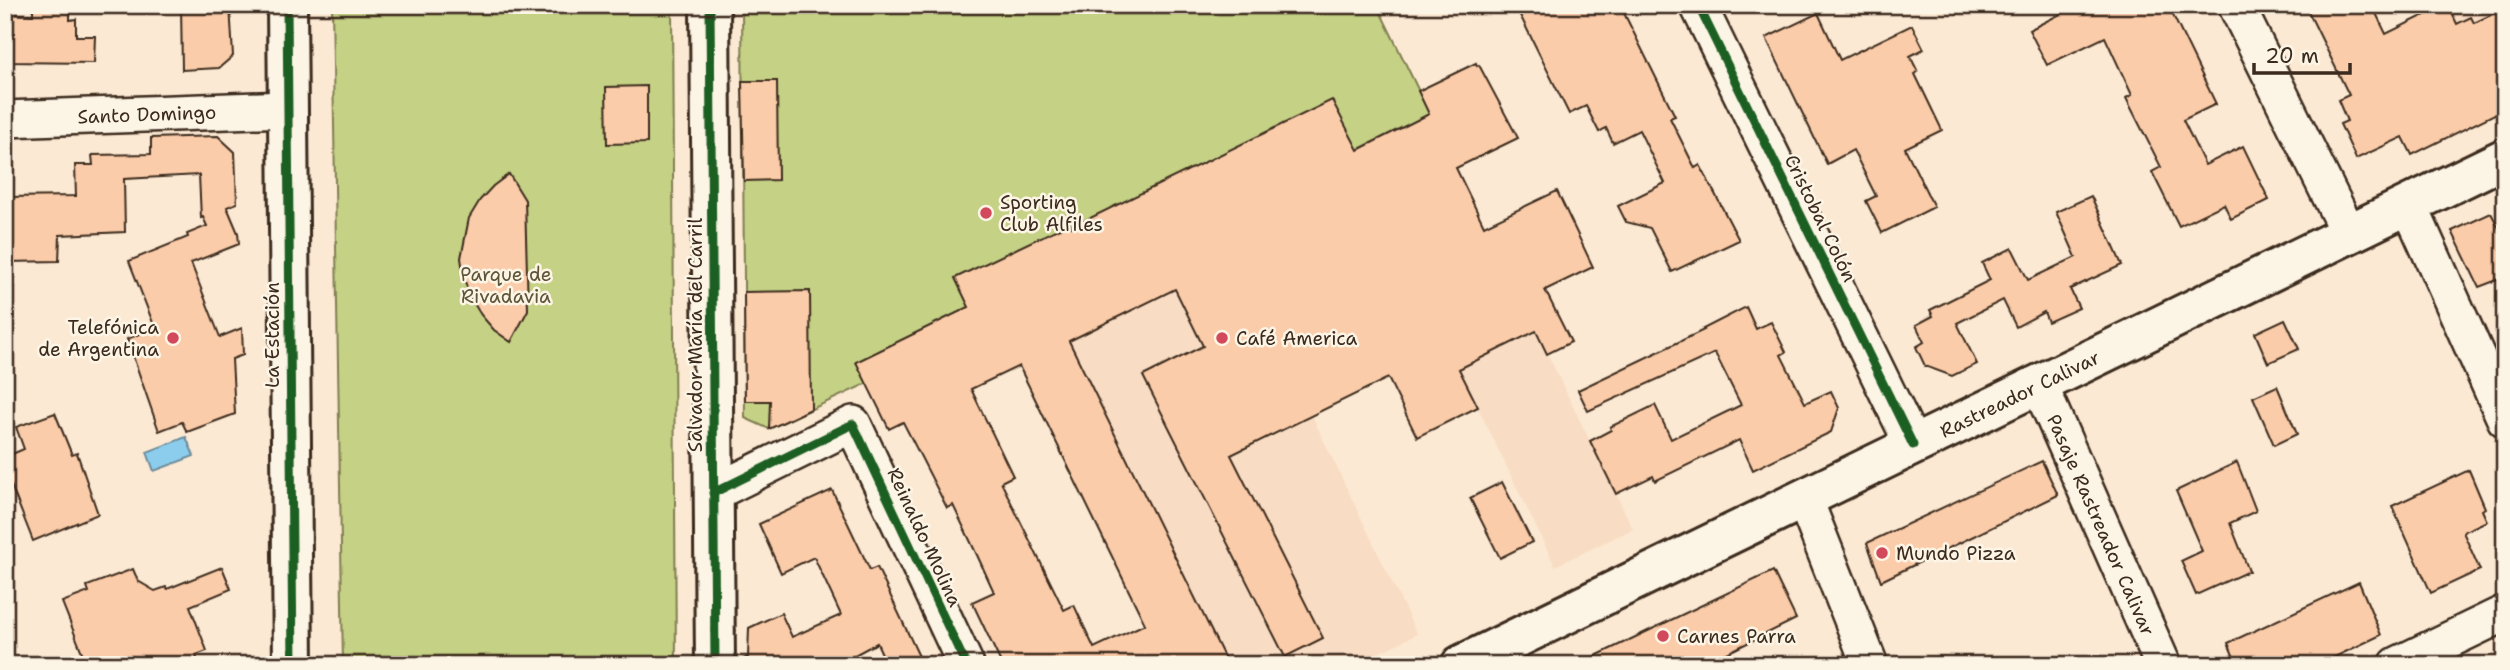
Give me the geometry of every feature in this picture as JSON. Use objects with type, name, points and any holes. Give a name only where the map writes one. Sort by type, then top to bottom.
[{"type":"street","name":"La Estación","points":[[287,5],[293,665]]},
{"type":"street","name":"Salvador María del Carril","points":[[710,5],[715,665]]},
{"type":"street","name":"Cristobal Colón","points":[[1698,5],[1913,445]]},
{"type":"street","points":[[2236,5],[2349,234]]},
{"type":"street","name":"Santo Domingo","points":[[5,119],[287,109]]},
{"type":"street","name":"Rastreador Calivar","points":[[1461,665],[1516,653],[1804,498],[2505,158]]},
{"type":"street","points":[[2409,205],[2505,419]]},
{"type":"street","name":"Pasaje Rastreador Calivar","points":[[2039,384],[2163,665]]},
{"type":"street","name":"Reinaldo Molina","points":[[713,493],[853,424],[966,665]]},
{"type":"street","points":[[1804,498],[1870,665]]},
{"type":"street","points":[[2398,665],[2505,613]]},
{"type":"shaded area","points":[[2448,5],[2505,5],[2505,109],[2500,112]]},
{"type":"shaded area","points":[[1430,114],[1633,529],[1555,566],[1449,348],[1312,416],[1417,634],[1354,665],[1164,665],[998,322],[1164,245]]},
{"type":"green space","name":"Parque de Rivadavia","points":[[332,5],[672,5],[676,665],[343,665]]},
{"type":"green space","name":"Sporting Club Alfiles","points":[[742,5],[1377,5],[1430,114],[1164,245],[769,429],[745,418]]},
{"type":"water","points":[[186,437],[194,456],[154,471],[147,452]]},
{"type":"building","points":[[33,5],[70,5],[70,20],[76,19],[76,36],[95,36],[94,63],[5,62],[5,14],[33,15]]},
{"type":"building","points":[[181,5],[230,5],[233,56],[219,68],[182,70]]},
{"type":"building","points":[[1515,5],[1620,5],[1675,116],[1670,118],[1695,168],[1700,165],[1739,240],[1672,272],[1650,228],[1626,222],[1618,206],[1665,183],[1639,130],[1613,143],[1606,128],[1599,132],[1586,106],[1569,114]]},
{"type":"building","points":[[2078,5],[2168,5],[2216,104],[2183,120],[2205,165],[2243,146],[2269,200],[2231,219],[2224,204],[2179,226],[2152,172],[2161,167],[2126,98],[2132,95],[2105,37],[2047,65],[2029,30]]},
{"type":"building","points":[[2305,5],[2372,5],[2386,34],[2445,5],[2448,5],[2457,24],[2471,17],[2474,23],[2505,8],[2505,109],[2412,155],[2403,137],[2356,159],[2340,124],[2347,121],[2338,100],[2349,95]]},
{"type":"building","points":[[1818,13],[1840,60],[1912,25],[1924,49],[1910,56],[1918,72],[1915,74],[1942,130],[1905,148],[1934,207],[1882,233],[1866,201],[1876,196],[1853,150],[1827,164],[1766,38]]},
{"type":"building","points":[[1476,63],[1518,138],[1456,168],[1484,226],[1557,191],[1593,267],[1545,290],[1571,342],[1547,354],[1536,331],[1459,369],[1478,407],[1417,437],[1388,378],[1231,455],[1323,638],[1285,657],[1143,376],[1203,346],[1175,289],[1069,341],[1228,665],[1002,665],[972,602],[994,592],[953,505],[947,508],[903,422],[889,429],[856,362],[969,307],[955,278],[1070,223],[1072,227],[1332,100],[1358,150],[1429,114],[1418,91]],"holes":[[[1019,366],[1145,624],[1094,648],[1074,605],[1064,610],[1001,482],[1013,476],[971,389]]]},
{"type":"building","points":[[742,81],[777,81],[778,180],[744,181]]},
{"type":"building","points":[[647,86],[647,143],[607,144],[606,87]]},
{"type":"building","points":[[218,136],[235,152],[237,203],[227,207],[238,233],[239,244],[191,263],[220,337],[242,328],[243,355],[232,359],[235,414],[187,432],[182,422],[159,431],[127,339],[155,328],[129,261],[188,237],[187,234],[207,226],[203,217],[201,218],[199,175],[124,179],[125,232],[60,235],[59,261],[7,262],[6,197],[76,196],[75,165],[93,165],[92,155],[151,154],[151,138]]},
{"type":"building","points":[[509,174],[525,200],[528,310],[511,342],[494,330],[470,297],[461,258],[469,218],[480,200]]},
{"type":"building","points":[[2091,196],[2122,265],[2070,289],[2079,308],[2048,322],[2044,312],[2016,327],[2003,300],[1957,323],[1977,364],[1952,376],[1925,366],[1916,347],[1924,342],[1916,325],[1933,316],[1930,310],[1990,280],[1982,263],[2012,248],[2028,280],[2076,257],[2056,212]]},
{"type":"building","points":[[2491,213],[2501,232],[2505,234],[2505,277],[2479,287],[2452,231]]},
{"type":"building","points":[[810,291],[811,409],[769,429],[770,401],[745,401],[744,292]]},
{"type":"building","points":[[1746,307],[1756,329],[1771,322],[1786,352],[1781,355],[1805,403],[1831,391],[1839,408],[1831,432],[1753,470],[1739,440],[1655,481],[1653,476],[1616,494],[1590,441],[1611,430],[1610,427],[1655,405],[1671,439],[1741,405],[1715,353],[1588,411],[1578,390]]},
{"type":"building","points":[[2285,319],[2299,349],[2268,363],[2255,333]]},
{"type":"building","points":[[2277,386],[2297,434],[2274,445],[2253,397]]},
{"type":"building","points":[[55,413],[72,455],[77,453],[98,514],[33,541],[5,470],[5,457],[24,449],[16,427]]},
{"type":"building","points":[[2042,461],[2058,495],[1881,581],[1867,543]]},
{"type":"building","points":[[2237,462],[2256,511],[2230,523],[2249,571],[2196,595],[2181,561],[2202,551],[2176,491]]},
{"type":"building","points":[[2469,470],[2485,508],[2482,510],[2487,521],[2463,532],[2480,570],[2431,593],[2392,506]]},
{"type":"building","points":[[1502,482],[1532,542],[1500,558],[1470,498]]},
{"type":"building","points":[[832,490],[870,570],[877,567],[923,665],[887,665],[877,643],[836,665],[737,665],[737,662],[748,657],[749,628],[781,613],[792,637],[841,615],[814,557],[781,573],[759,524]]},
{"type":"building","points":[[222,567],[231,589],[190,606],[207,651],[196,655],[199,665],[87,665],[62,602],[89,592],[87,586],[133,569],[138,581],[155,591],[166,587],[167,589]]},
{"type":"building","points":[[1773,571],[1796,619],[1703,665],[1577,665]]},
{"type":"building","points":[[2359,582],[2381,635],[2318,665],[2237,665],[2228,643]]},
{"type":"cycle path","points":[[287,5],[293,665]]},
{"type":"cycle path","points":[[710,5],[715,665]]},
{"type":"cycle path","points":[[1698,5],[1913,445]]},
{"type":"cycle path","points":[[713,493],[853,424],[966,665]]},
{"type":"place","name":"Sporting Club Alfiles","points":[[986,213]]},
{"type":"place","name":"Telefónica de Argentina","points":[[173,338]]},
{"type":"place","name":"Café America","points":[[1222,338]]},
{"type":"place","name":"Mundo Pizza","points":[[1882,553]]},
{"type":"place","name":"Carnes Parra","points":[[1663,636]]}]
